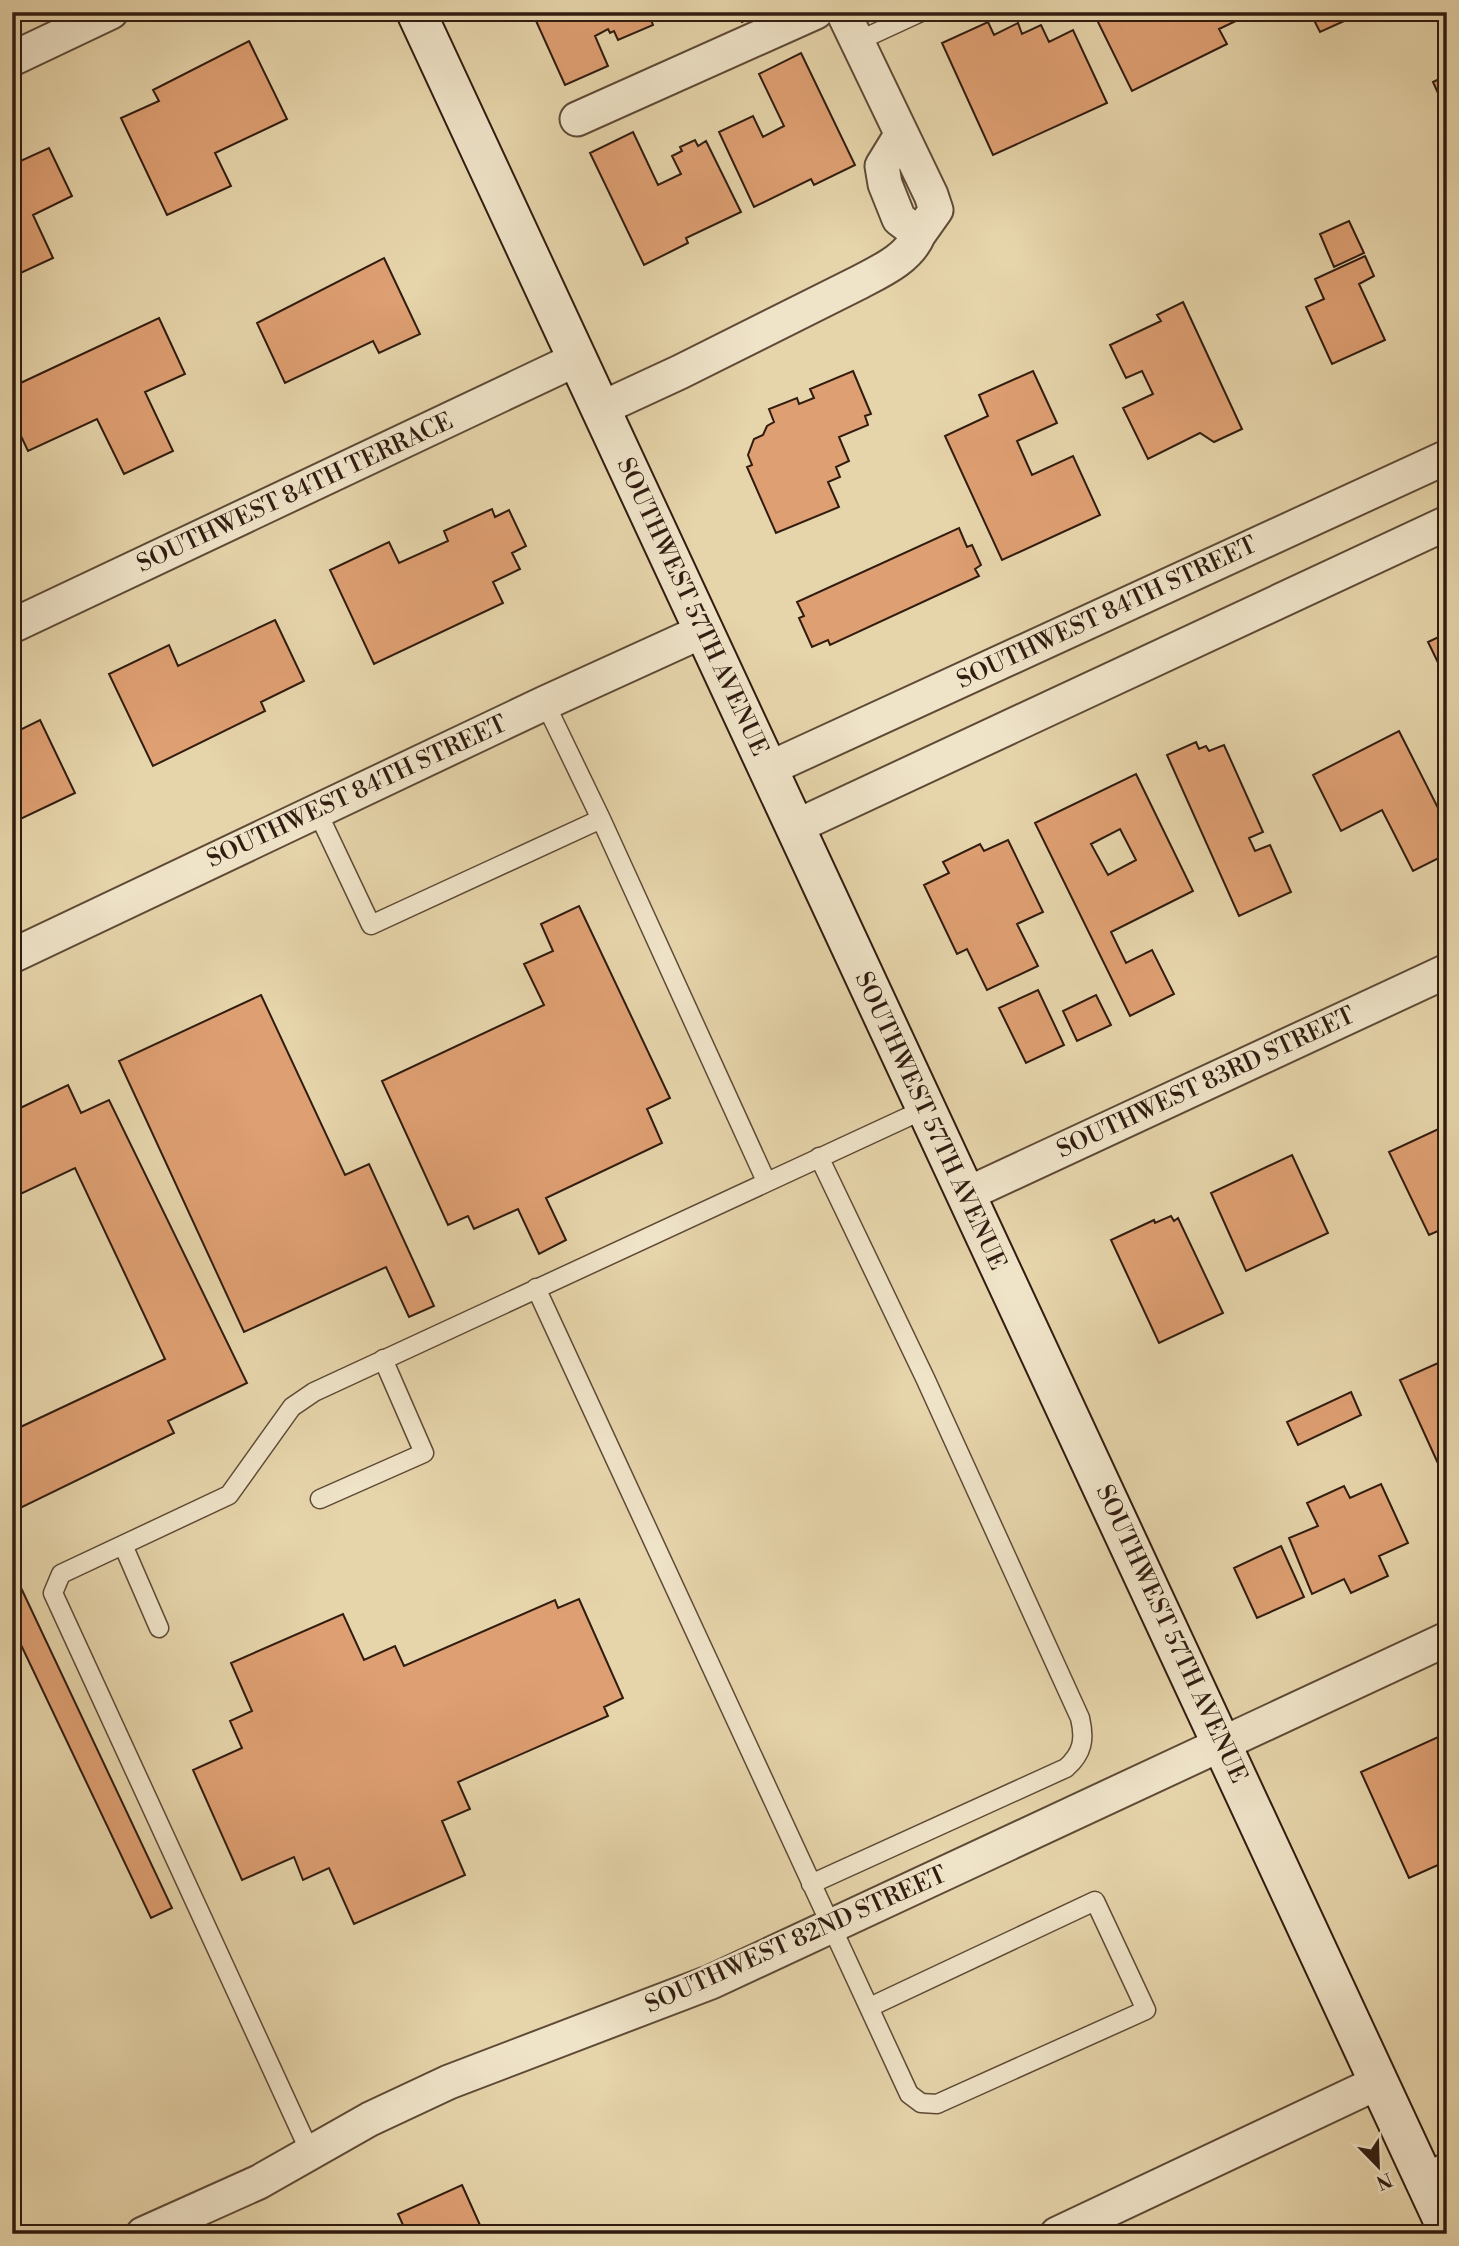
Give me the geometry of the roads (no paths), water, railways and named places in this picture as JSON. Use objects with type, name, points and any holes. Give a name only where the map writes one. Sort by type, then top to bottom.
[{"type":"main road","name":"SOUTHWEST 57TH AVENUE","points":[[416,12],[1380,2082],[1436,2175],[1447,2229]]},
{"type":"street","points":[[12,59],[111,12]]},
{"type":"street","points":[[577,119],[816,12]]},
{"type":"street","points":[[600,409],[680,372],[896,262],[909,251],[936,210],[922,175],[842,12]]},
{"type":"street","name":"SOUTHWEST 84TH TERRACE","points":[[12,626],[577,359]]},
{"type":"street","name":"SOUTHWEST 84TH STREET","points":[[768,769],[1447,457]]},
{"type":"street","points":[[794,827],[1447,523]]},
{"type":"street","name":"SOUTHWEST 84TH STREET","points":[[12,956],[545,703],[704,631]]},
{"type":"street","name":"SOUTHWEST 83RD STREET","points":[[965,1195],[1447,971]]},
{"type":"street","name":"SOUTHWEST 82ND STREET","points":[[143,2234],[259,2182],[370,2119],[449,2082],[676,1997],[1447,1639]]},
{"type":"street","points":[[1057,2234],[1380,2082]]},
{"type":"lane","points":[[856,43],[921,12]]},
{"type":"lane","points":[[545,703],[601,819],[766,1181]]},
{"type":"lane","points":[[317,811],[371,925],[601,819]]},
{"type":"lane","points":[[310,2152],[53,1593],[61,1574],[229,1495],[292,1406],[314,1392],[925,1109]]},
{"type":"lane","points":[[811,1884],[1066,1768],[1076,1759],[1084,1734],[1080,1718],[925,1378],[819,1157]]},
{"type":"lane","points":[[536,1288],[909,2094],[921,2104],[943,2101],[1146,2010],[1095,1901],[870,2007]]},
{"type":"lane","points":[[320,1499],[424,1453],[383,1359]]},
{"type":"lane","points":[[122,1545],[159,1628]]}]
